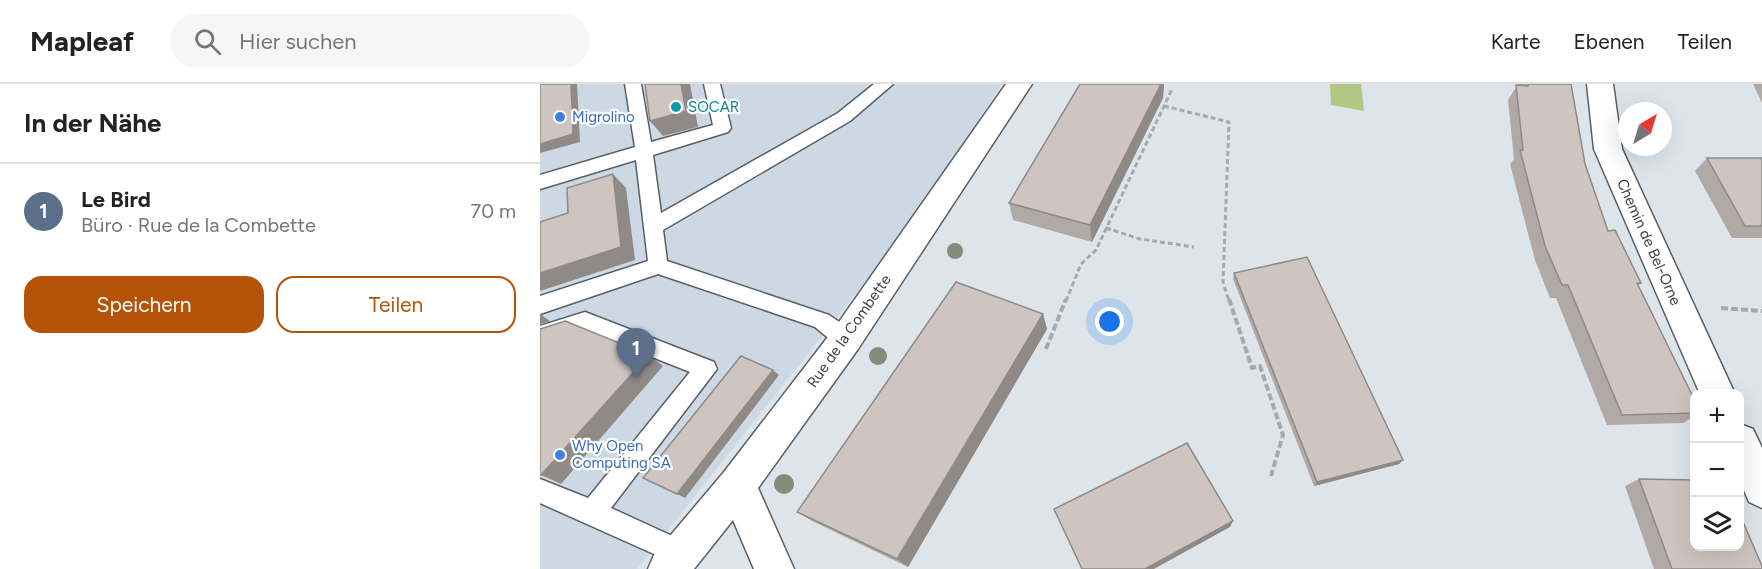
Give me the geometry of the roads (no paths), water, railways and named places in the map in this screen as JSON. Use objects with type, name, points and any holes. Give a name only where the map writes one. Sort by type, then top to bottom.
[{"type":"street","name":"Rue de la Combette","points":[[675,562],[737,485],[846,339],[1019,84]]},
{"type":"street","name":"Chemin de Bel-Orne","points":[[1600,84],[1608,149],[1716,389]]},
{"type":"street","points":[[1741,443],[1762,489]]},
{"type":"street","points":[[737,485],[774,569]]},
{"type":"lane","points":[[633,84],[658,266]]},
{"type":"lane","points":[[540,182],[722,128],[712,84]]},
{"type":"lane","points":[[653,227],[844,117],[885,84]]},
{"type":"lane","points":[[540,305],[658,266],[822,321],[846,339]]},
{"type":"lane","points":[[540,334],[585,321],[706,369],[592,512]]},
{"type":"lane","points":[[540,491],[592,512],[675,562]]},
{"type":"place","name":"SOCAR","points":[[676,107]]},
{"type":"place","name":"Migrolino","points":[[560,117]]},
{"type":"place","name":"Le Bird","points":[[636,378]]},
{"type":"place","name":"Why Open Computing SA","points":[[560,455]]}]
